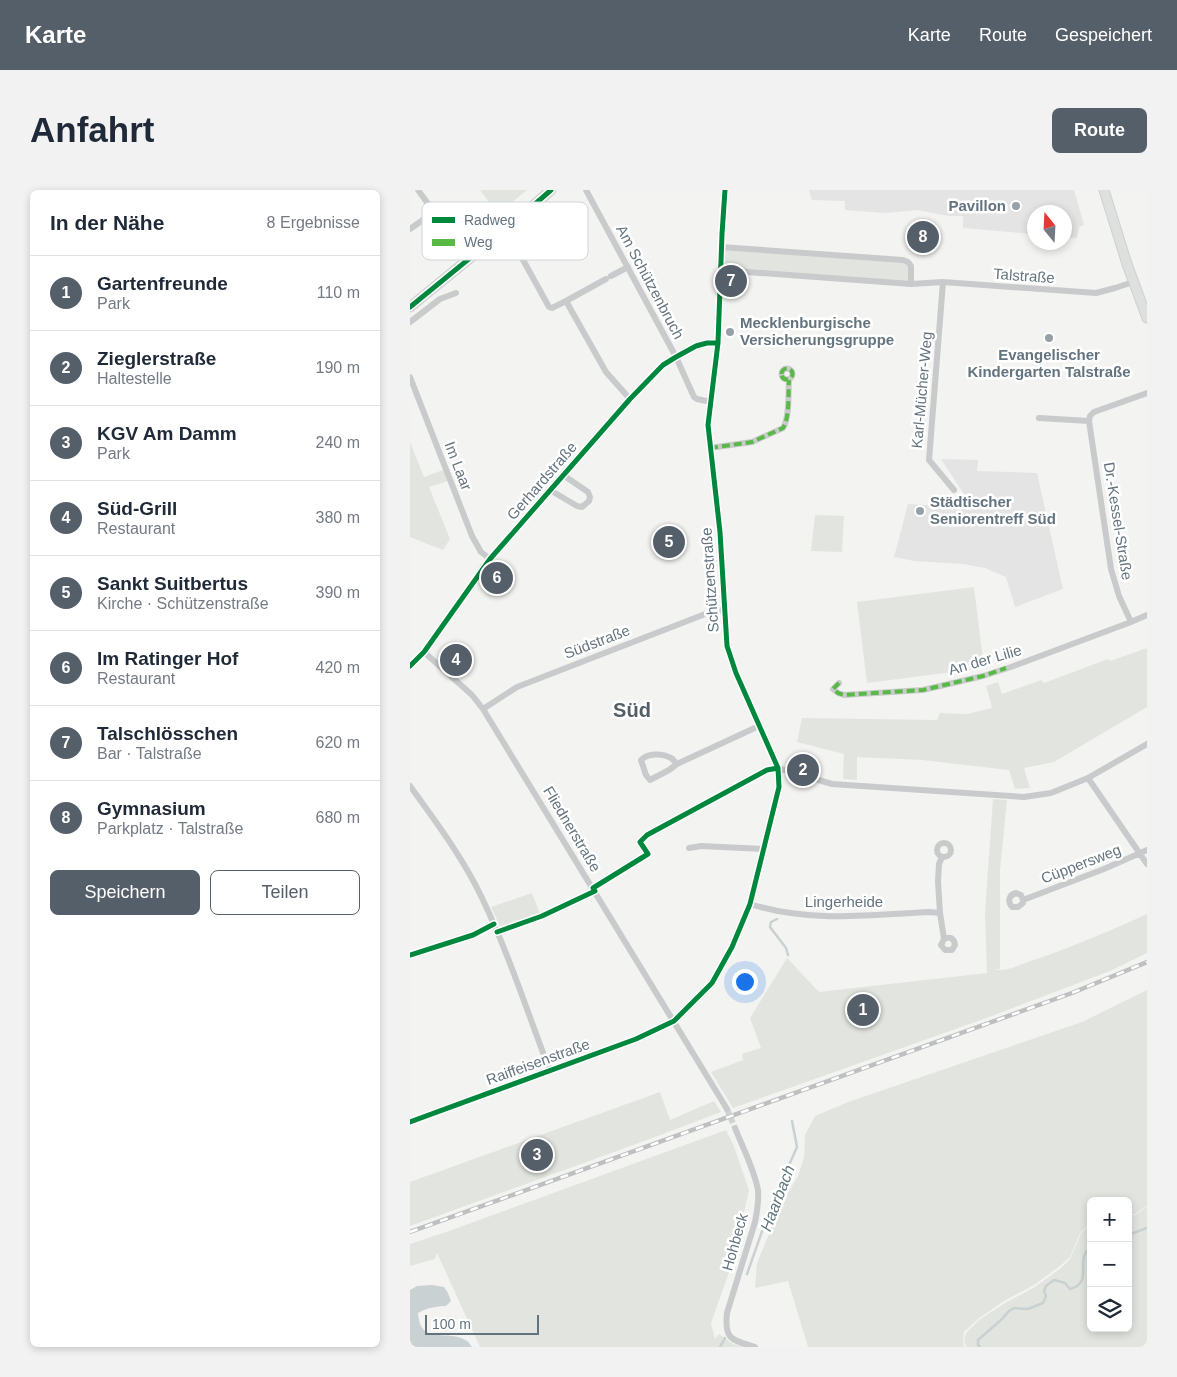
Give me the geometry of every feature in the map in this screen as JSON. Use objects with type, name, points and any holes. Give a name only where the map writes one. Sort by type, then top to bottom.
[{"type":"main road","points":[[537,202],[550,190]]},
{"type":"main road","points":[[1104,190],[1147,318]]},
{"type":"main road","points":[[410,307],[468,260]]},
{"type":"street","points":[[418,190],[427,202]]},
{"type":"street","name":"Am Schützenbruch","points":[[586,190],[676,357],[694,397],[711,402]]},
{"type":"street","name":"Schützenstraße","points":[[674,1021],[712,982],[732,947],[750,904],[779,787],[778,768],[736,673],[728,646],[724,610],[720,541],[708,425],[718,343],[725,190]]},
{"type":"street","points":[[410,229],[422,220]]},
{"type":"street","points":[[721,247],[903,260],[911,266],[911,284]]},
{"type":"street","points":[[523,260],[549,307],[554,307],[566,301],[628,267]]},
{"type":"street","name":"Talstraße","points":[[720,270],[911,284],[943,282],[1096,293],[1134,282]]},
{"type":"street","name":"Karl-Mücher-Weg","points":[[943,282],[929,460],[954,490]]},
{"type":"street","points":[[410,322],[440,299],[456,292]]},
{"type":"street","points":[[566,301],[606,372],[630,399]]},
{"type":"street","name":"Gerhardstraße","points":[[410,666],[424,652],[490,559],[630,399],[676,357],[696,346],[718,343]]},
{"type":"street","name":"Im Laar","points":[[410,377],[472,536],[481,552],[490,559]]},
{"type":"street","points":[[710,448],[752,442],[783,428],[786,424],[789,380]]},
{"type":"street","points":[[1039,418],[1089,421],[1090,416],[1094,412],[1147,393]]},
{"type":"street","name":"Dr.-Kessel-Straße","points":[[1089,421],[1111,569],[1119,596],[1131,622]]},
{"type":"street","name":"Gerhardstraße","points":[[550,490],[577,506],[582,507],[589,501],[588,492],[564,475]]},
{"type":"street","name":"Südstraße","points":[[483,709],[517,687],[713,611],[724,610]]},
{"type":"street","name":"An der Lilie","points":[[839,683],[833,689],[844,695],[923,690],[983,676],[1011,667],[1147,615]]},
{"type":"street","name":"Fliednerstraße","points":[[424,652],[472,695],[483,709],[727,1109]]},
{"type":"street","points":[[677,764],[670,758],[658,755],[649,755],[641,760],[646,775],[650,780],[677,764],[759,726]]},
{"type":"street","points":[[778,768],[832,784],[1024,797],[1051,794],[1088,778],[1147,744]]},
{"type":"street","points":[[1088,778],[1147,864]]},
{"type":"street","points":[[410,786],[460,859],[482,897],[504,949],[550,1071]]},
{"type":"street","points":[[689,848],[702,846],[764,849]]},
{"type":"street","name":"Cüppersweg","points":[[1023,900],[1104,869],[1147,850]]},
{"type":"street","points":[[942,856],[938,864],[940,913],[944,939]]},
{"type":"street","name":"Lingerheide","points":[[750,904],[789,914],[821,917],[940,913]]},
{"type":"street","name":"Raiffeisenstraße","points":[[410,1122],[636,1039],[674,1021]]},
{"type":"street","name":"Hohbeck","points":[[735,1128],[752,1170],[758,1192],[758,1208],[727,1313],[726,1328],[728,1334],[734,1340],[755,1347]]},
{"type":"shaded area","points":[[480,190],[527,190],[512,202],[489,202]]},
{"type":"shaded area","points":[[809,190],[1074,190],[1084,225],[1079,227],[1077,238],[1072,238],[1072,205],[1027,205],[1027,233],[963,228],[963,216],[948,216],[918,210],[885,213],[845,210],[845,201],[812,200]]},
{"type":"shaded area","points":[[723,246],[908,263],[911,283],[722,269]]},
{"type":"shaded area","points":[[410,442],[424,477],[443,470],[448,481],[429,487],[450,539],[443,550],[410,537]]},
{"type":"shaded area","points":[[941,459],[978,460],[977,471],[1037,473],[1063,589],[1015,607],[1006,577],[985,568],[963,564],[914,561],[894,557],[908,504],[956,507],[968,500]]},
{"type":"shaded area","points":[[815,515],[844,516],[842,552],[811,551]]},
{"type":"shaded area","points":[[974,587],[984,668],[867,683],[857,602]]},
{"type":"shaded area","points":[[1147,648],[1147,707],[1054,762],[1024,768],[1030,788],[1015,789],[1009,770],[922,760],[857,757],[857,780],[843,779],[844,754],[797,742],[802,718],[937,720],[940,713],[967,714],[992,708],[986,686],[998,682],[1002,694],[1041,680],[1044,683],[1108,659],[1110,661]]},
{"type":"shaded area","points":[[993,799],[1007,800],[1000,870],[1000,969],[994,969],[998,970],[1007,969],[1044,957],[1147,914],[1147,953],[1110,971],[992,1016],[733,1108],[711,1072],[743,1060],[742,1054],[761,1048],[750,1018],[787,958],[819,992],[987,973],[985,912]]},
{"type":"shaded area","points":[[532,893],[540,914],[501,928],[491,907]]},
{"type":"shaded area","points":[[1147,990],[1147,1206],[1132,1214],[1132,1197],[1087,1197],[1087,1227],[1080,1233],[1070,1257],[1034,1285],[1004,1301],[978,1319],[964,1332],[964,1347],[808,1347],[788,1281],[755,1288],[757,1263],[783,1201],[798,1176],[804,1157],[805,1135],[815,1116],[851,1101],[1082,1022]]},
{"type":"shaded area","points":[[660,1092],[670,1120],[714,1101],[721,1112],[410,1226],[410,1182]]},
{"type":"shaded area","points":[[726,1130],[733,1144],[749,1190],[733,1261],[711,1323],[715,1339],[719,1334],[733,1344],[744,1347],[480,1347],[437,1253],[435,1259],[410,1266],[410,1244]]},
{"type":"shaded area","points":[[1147,1207],[1147,1347],[966,1347],[964,1340],[966,1333],[979,1320],[1035,1287],[1061,1268],[1070,1259],[1081,1233],[1087,1228],[1087,1332],[1132,1332],[1132,1215]]},
{"type":"shaded area","points":[[432,1285],[444,1287],[451,1301],[446,1306],[439,1306],[418,1313],[424,1330],[436,1335],[460,1337],[468,1341],[472,1347],[410,1347],[410,1290],[417,1286]]},
{"type":"waterway","name":"Haarbach","points":[[777,919],[771,922],[770,927],[786,948],[788,955]]},
{"type":"waterway","name":"Haarbach","points":[[747,1274],[771,1206],[797,1147],[792,1121]]},
{"type":"waterway","points":[[1132,1234],[1147,1228]]},
{"type":"waterway","points":[[980,1347],[978,1340],[1009,1311],[1014,1308],[1028,1309],[1043,1303],[1046,1296],[1044,1291],[1046,1286],[1054,1280],[1065,1283],[1070,1289],[1080,1283],[1083,1274],[1083,1259],[1087,1251]]},
{"type":"waterway","name":"Haarbach","points":[[720,1347],[725,1338]]},
{"type":"tunnel","points":[[727,1109],[735,1128]]},
{"type":"railway","points":[[410,1232],[1072,993],[1147,962]]},
{"type":"marked path","points":[[785,369],[789,369],[792,374],[791,378],[785,379],[782,376],[782,372],[785,369]]},
{"type":"marked path","points":[[710,448],[752,442],[783,428],[788,411],[789,380]]},
{"type":"marked path","points":[[839,683],[833,689],[844,695],[923,690],[983,676],[1006,668]]},
{"type":"cycle path","points":[[537,202],[551,190]]},
{"type":"cycle path","points":[[410,1122],[636,1039],[674,1021],[712,983],[732,947],[750,904],[779,787],[778,768],[736,673],[727,646],[720,532],[708,425],[718,343],[725,190]]},
{"type":"cycle path","points":[[410,307],[468,260]]},
{"type":"cycle path","points":[[410,666],[424,652],[490,559],[630,399],[663,365],[696,346],[718,343]]},
{"type":"cycle path","points":[[593,888],[648,854],[640,842],[647,835],[767,770],[778,768]]},
{"type":"cycle path","points":[[497,932],[542,916],[595,891]]},
{"type":"cycle path","points":[[410,955],[473,935],[494,924]]},
{"type":"place","name":"Pavillon","points":[[1016,206]]},
{"type":"place","name":"Gymnasium","points":[[923,237]]},
{"type":"place","name":"Talschlösschen","points":[[731,281]]},
{"type":"place","name":"Mecklenburgische Versicherungsgruppe","points":[[730,332]]},
{"type":"place","name":"Evangelischer Kindergarten Talstraße","points":[[1049,338]]},
{"type":"place","name":"Städtischer Seniorentreff Süd","points":[[920,511]]},
{"type":"place","name":"Sankt Suitbertus","points":[[669,542]]},
{"type":"place","name":"Im Ratinger Hof","points":[[497,578]]},
{"type":"place","name":"Süd-Grill","points":[[456,660]]},
{"type":"place","name":"Zieglerstraße","points":[[803,770]]},
{"type":"place","name":"Gartenfreunde","points":[[863,1010]]},
{"type":"place","name":"KGV Am Damm","points":[[537,1155]]},
{"type":"district","name":"Süd","points":[[632,710]]}]
